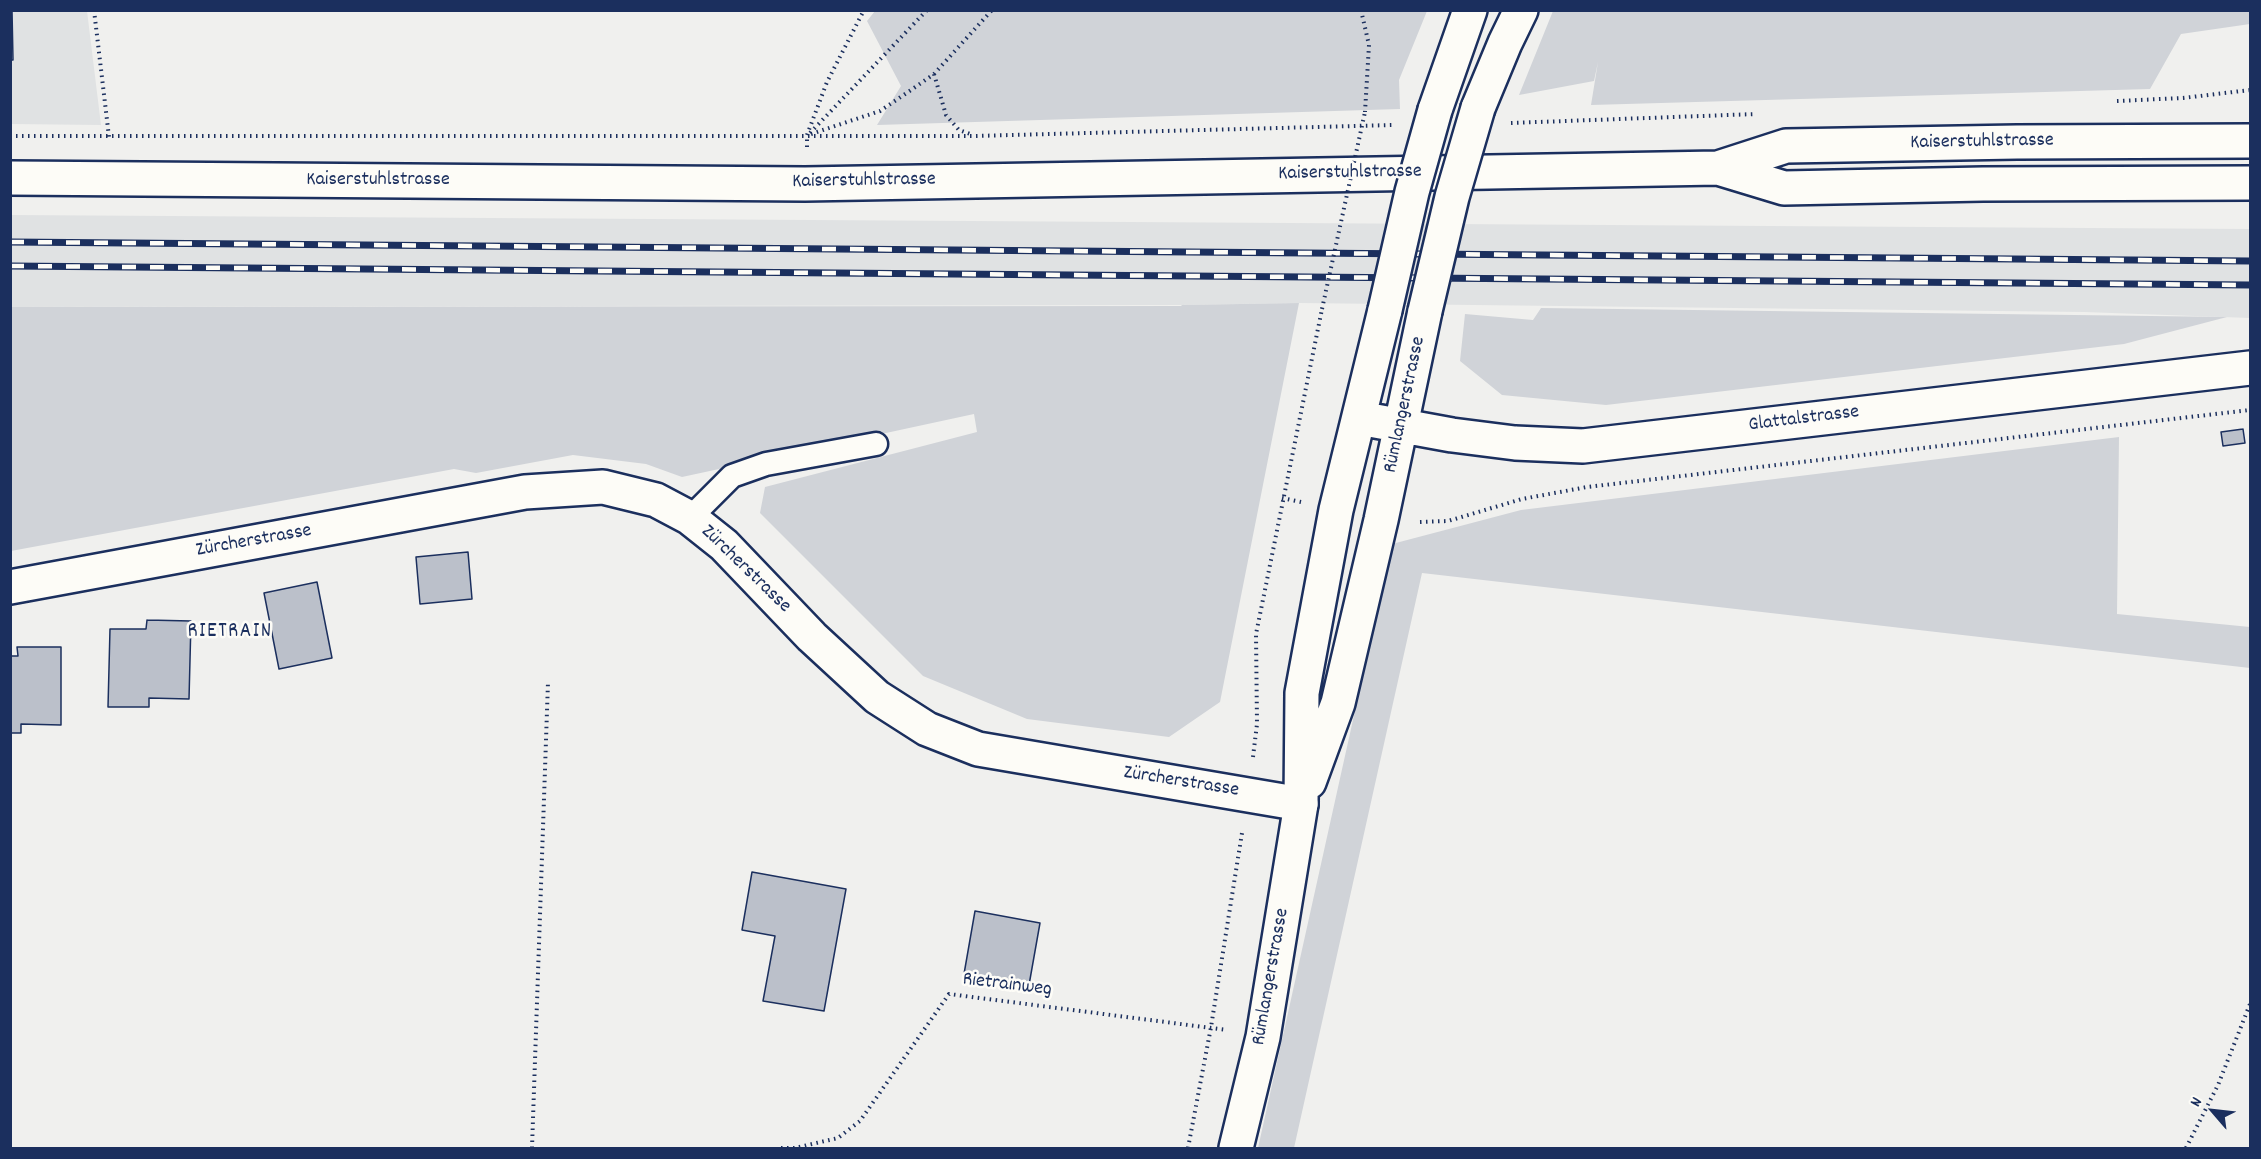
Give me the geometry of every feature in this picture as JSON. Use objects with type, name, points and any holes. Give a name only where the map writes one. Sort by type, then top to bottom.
[{"type":"street","name":"Rümlangerstrasse","points":[[1236,1149],[1263,1037],[1301,804],[1302,693],[1336,510],[1412,192],[1435,110],[1470,10]]},
{"type":"street","name":"Rümlangerstrasse","points":[[1301,804],[1338,703],[1452,197],[1491,115],[1505,43],[1521,10]]},
{"type":"street","name":"Kaiserstuhlstrasse","points":[[10,178],[805,184],[1718,168],[1786,146],[2017,141],[2250,141]]},
{"type":"street","name":"Kaiserstuhlstrasse","points":[[1718,168],[1784,188],[1983,184],[2250,183]]},
{"type":"street","name":"Glattalstrasse","points":[[1359,418],[1515,443],[1583,446],[2250,369]]},
{"type":"street","name":"Zürcherstrasse","points":[[10,587],[525,492],[603,487],[656,500],[690,518],[724,545],[812,637],[877,697],[927,729],[978,749],[1301,804]]},
{"type":"lane","points":[[690,518],[732,476],[766,464],[876,444]]},
{"type":"path","points":[[94,10],[109,137]]},
{"type":"path","points":[[807,135],[827,82],[864,10]]},
{"type":"path","points":[[807,135],[927,10]]},
{"type":"path","points":[[807,135],[879,111],[934,74],[992,10]]},
{"type":"path","points":[[1188,1149],[1211,1027],[1248,794],[1257,724],[1256,634],[1322,309],[1365,112],[1369,45],[1361,10]]},
{"type":"path","points":[[934,74],[945,115],[959,130],[974,136]]},
{"type":"path","points":[[2111,101],[2183,98],[2250,90]]},
{"type":"path","points":[[1491,115],[1766,114]]},
{"type":"path","points":[[10,136],[974,136],[1398,125]]},
{"type":"path","points":[[1418,522],[1448,521],[1522,499],[1587,487],[2250,410]]},
{"type":"path","points":[[532,1149],[548,682]]},
{"type":"path","name":"Rietrainweg","points":[[781,1149],[838,1138],[860,1121],[949,994],[1211,1027],[1263,1037]]},
{"type":"path","points":[[2186,1149],[2218,1085],[2250,1004]]},
{"type":"shaded area","points":[[2250,10],[2250,24],[2181,34],[2150,89],[1591,105],[1598,62],[1594,81],[1519,95],[1553,11]]},
{"type":"shaded area","points":[[11,11],[87,11],[101,125],[11,124]]},
{"type":"shaded area","points":[[875,11],[1427,11],[1399,80],[1400,109],[877,125],[901,86],[867,21]]},
{"type":"shaded area","points":[[11,215],[2250,229],[2250,318],[2084,312],[1299,303],[11,307]]},
{"type":"shaded area","points":[[1299,303],[1220,702],[1169,737],[1027,719],[923,676],[760,513],[765,487],[977,432],[974,414],[682,477],[646,464],[573,455],[476,473],[454,469],[11,551],[11,307],[1181,306]]},
{"type":"shaded area","points":[[1541,308],[2227,317],[2124,344],[1606,405],[1502,395],[1460,361],[1465,314],[1533,320]]},
{"type":"shaded area","points":[[2119,437],[2117,614],[2250,627],[2250,668],[1422,573],[1294,1148],[1258,1148],[1392,544],[1521,510]]},
{"type":"building","points":[[10,10],[12,10],[13,60],[10,60]]},
{"type":"building","points":[[2243,429],[2245,443],[2223,446],[2221,432]]},
{"type":"building","points":[[468,552],[472,599],[420,604],[416,557]]},
{"type":"building","points":[[317,582],[332,658],[279,669],[264,593]]},
{"type":"building","points":[[147,620],[191,621],[189,699],[149,698],[149,707],[108,707],[110,629],[146,629]]},
{"type":"building","points":[[17,647],[61,647],[61,725],[21,724],[21,733],[10,733],[10,656],[18,656]]},
{"type":"building","points":[[752,872],[846,889],[824,1011],[763,1001],[775,936],[742,930]]},
{"type":"building","points":[[975,911],[1040,923],[1029,985],[964,974]]},
{"type":"railway","points":[[10,242],[2250,261]]},
{"type":"railway","points":[[10,266],[2250,285]]},
{"type":"district","name":"RIETRAIN","points":[[230,633]]}]
